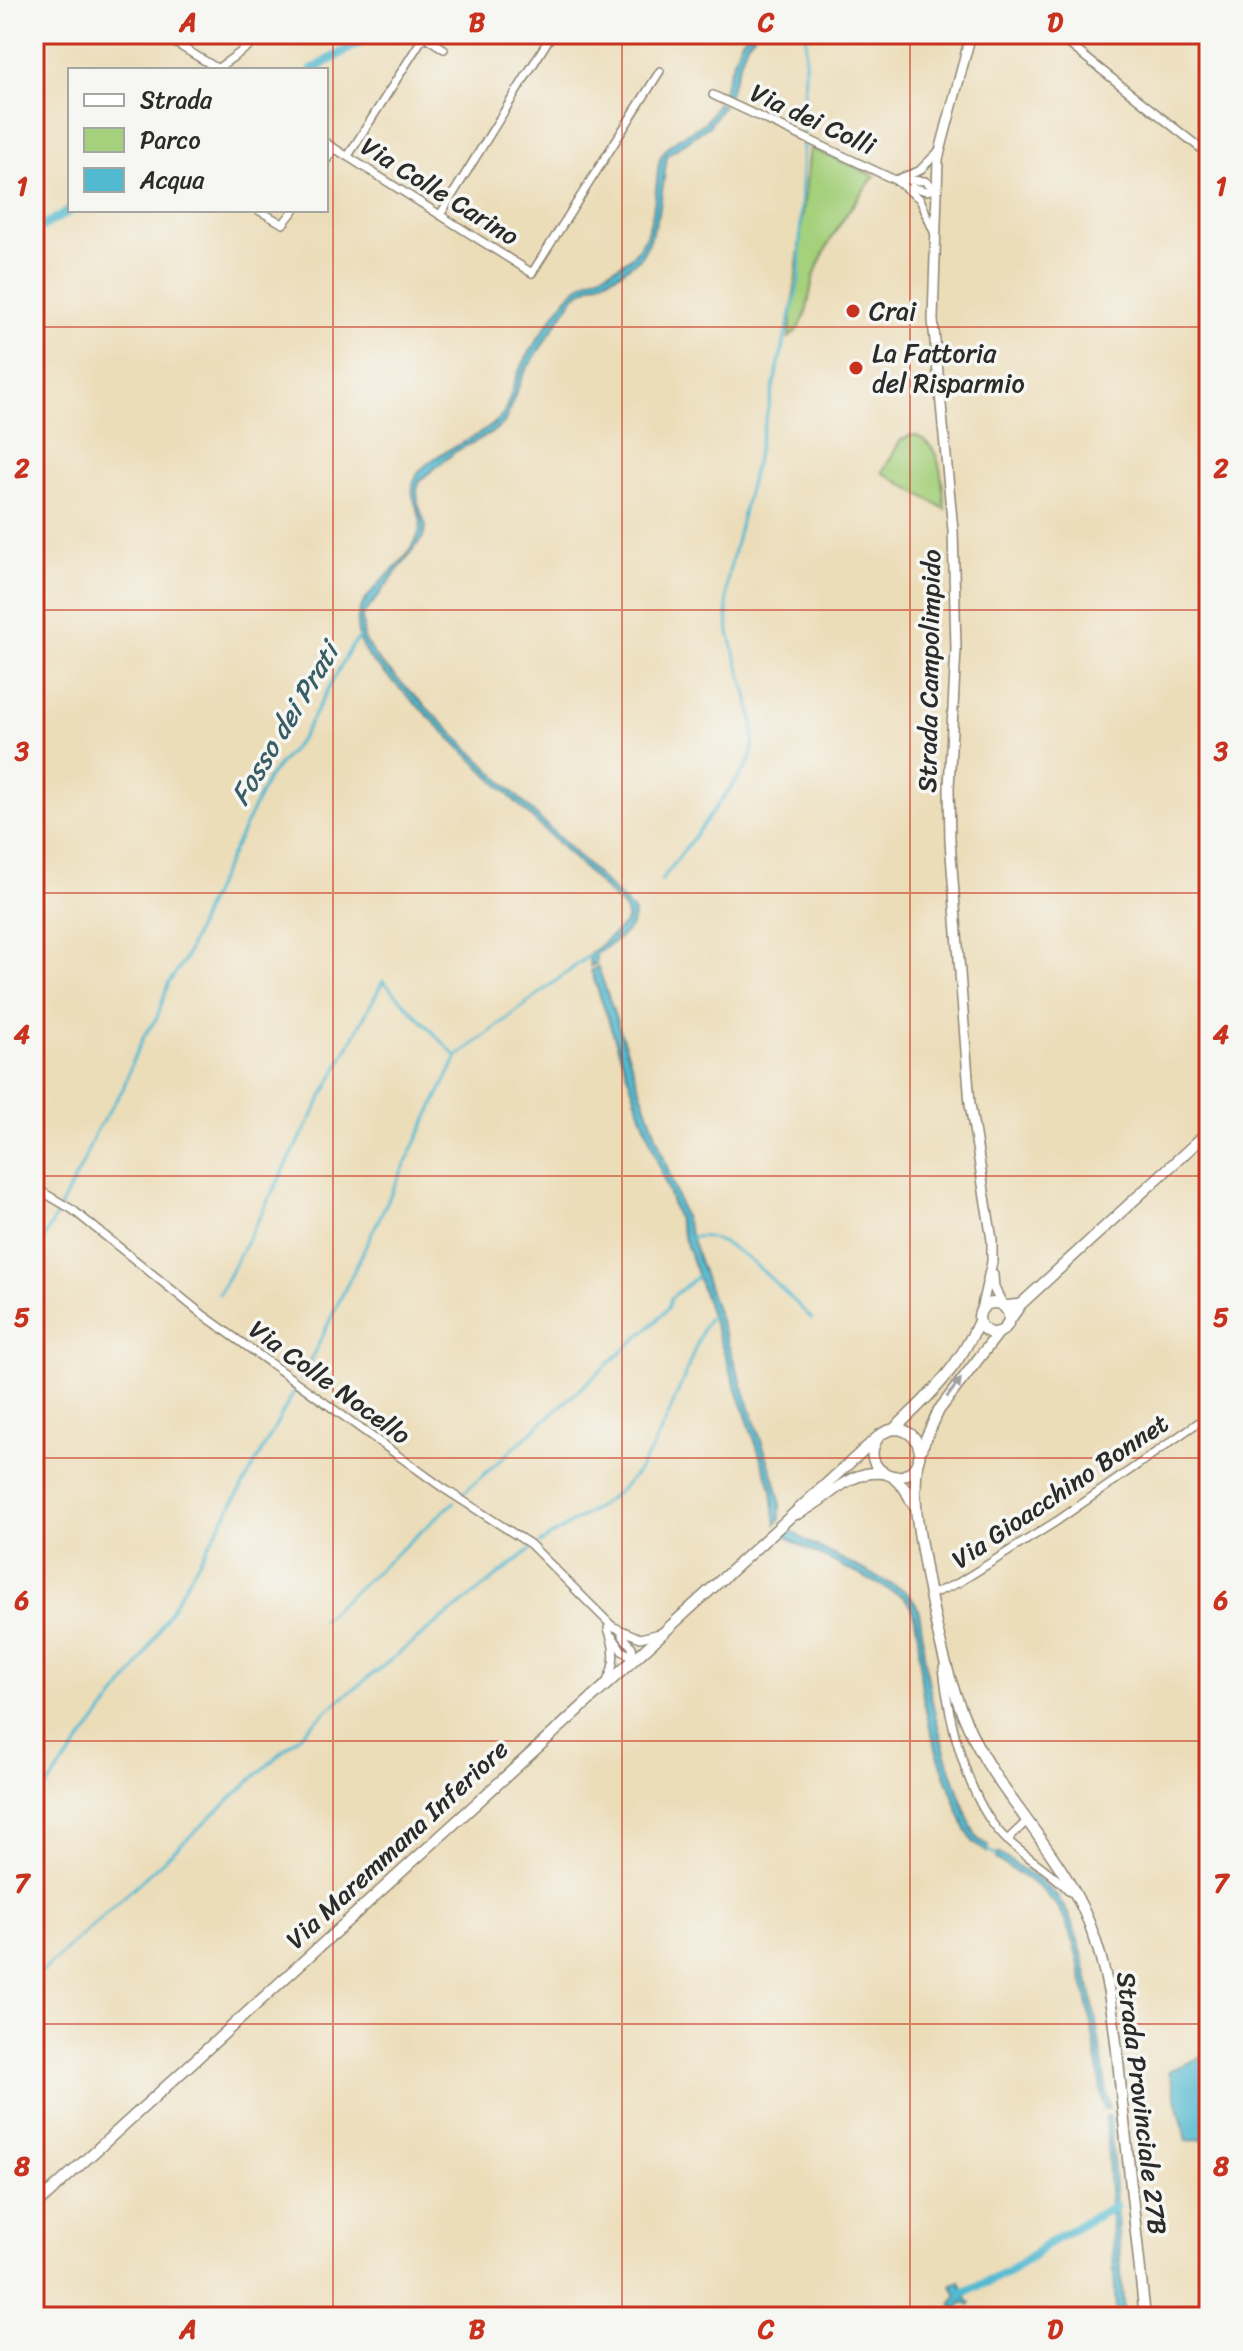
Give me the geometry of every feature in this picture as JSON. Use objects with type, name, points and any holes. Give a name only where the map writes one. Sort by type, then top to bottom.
[{"type":"main road","points":[[914,1506],[920,1451],[939,1410],[1021,1304],[1209,1131]]},
{"type":"main road","points":[[914,1506],[905,1489],[878,1469],[872,1455],[875,1441],[880,1435],[894,1429],[949,1375],[968,1346],[980,1316],[993,1303],[1003,1306],[1008,1314],[1003,1328]]},
{"type":"main road","points":[[980,1316],[989,1332],[1003,1328]]},
{"type":"main road","points":[[894,1429],[902,1429],[915,1437],[920,1451]]},
{"type":"main road","name":"Via Maremmana Inferiore","points":[[34,2207],[880,1435]]},
{"type":"main road","points":[[888,1475],[907,1474],[917,1464]]},
{"type":"main road","name":"Via Maremmana Inferiore","points":[[792,1516],[813,1507],[855,1477],[874,1472],[888,1475]]},
{"type":"main road","name":"Strada Provinciale 27B","points":[[914,1506],[942,1655],[951,1686],[980,1749],[1055,1858],[1084,1909],[1098,1948],[1112,2010],[1145,2317]]},
{"type":"street","points":[[160,34],[217,68]]},
{"type":"street","points":[[220,68],[266,34]]},
{"type":"street","points":[[440,215],[552,34]]},
{"type":"street","name":"Strada Campolimpido","points":[[971,34],[940,150],[936,189],[933,329],[951,496],[956,617],[949,779],[950,841],[967,1075],[991,1225],[992,1262],[980,1316]]},
{"type":"street","points":[[1056,34],[1209,155]]},
{"type":"street","points":[[1195,34],[1209,45]]},
{"type":"street","points":[[348,156],[424,36],[444,49]]},
{"type":"street","name":"Via Colle Carino","points":[[328,144],[532,273],[660,71]]},
{"type":"street","name":"Via dei Colli","points":[[713,95],[895,180],[920,199],[935,234]]},
{"type":"street","points":[[328,158],[334,148]]},
{"type":"street","name":"Via dei Colli","points":[[895,180],[919,171],[940,150]]},
{"type":"street","name":"Via dei Colli","points":[[895,180],[920,180],[936,189]]},
{"type":"street","points":[[261,212],[281,224],[293,212]]},
{"type":"street","name":"Via Colle Nocello","points":[[34,1187],[69,1207],[202,1314],[443,1488],[525,1540],[548,1559],[610,1627],[629,1642],[634,1657]]},
{"type":"street","points":[[992,1262],[994,1288],[1003,1306],[1021,1304]]},
{"type":"street","name":"Via Gioacchino Bonnet","points":[[930,1595],[958,1583],[1057,1521],[1209,1415]]},
{"type":"street","points":[[610,1627],[640,1638],[662,1632]]},
{"type":"street","points":[[605,1684],[615,1655],[610,1627]]},
{"type":"street","points":[[942,1655],[950,1713],[968,1771],[987,1815],[1007,1840],[1057,1878],[1084,1909]]},
{"type":"street","points":[[1007,1840],[1028,1820]]},
{"type":"green space","points":[[810,148],[875,176],[828,245],[816,271],[802,323],[789,338]]},
{"type":"green space","points":[[911,435],[922,438],[935,453],[945,509],[882,472],[901,440]]},
{"type":"water","points":[[747,34],[755,34],[747,43],[728,96],[722,93],[741,41]]},
{"type":"water","points":[[717,103],[723,106],[709,126],[667,155],[659,213],[640,258],[620,273],[574,297],[524,373],[504,423],[490,434],[456,451],[420,480],[418,503],[426,527],[423,537],[362,617],[364,639],[376,658],[633,910],[632,924],[596,954],[596,964],[590,966],[589,955],[624,925],[628,918],[624,908],[369,658],[359,637],[358,619],[363,604],[412,548],[420,530],[413,492],[416,477],[432,460],[481,433],[500,418],[518,374],[568,297],[586,282],[627,260],[636,251],[652,218],[664,151],[706,121]]},
{"type":"water","points":[[598,967],[774,1478],[780,1501],[780,1520],[776,1524],[772,1490],[591,970]]},
{"type":"water","points":[[787,1528],[806,1541],[903,1590],[914,1601],[941,1738],[972,1828],[978,1839],[989,1846],[987,1852],[974,1843],[966,1830],[933,1738],[921,1681],[916,1625],[910,1605],[904,1597],[794,1542],[782,1532]]},
{"type":"water","points":[[998,1853],[1052,1891],[1068,1915],[1078,1939],[1092,1998],[1109,2108],[1104,2109],[1081,1972],[1065,1921],[1043,1891],[996,1859]]},
{"type":"water","points":[[1201,2057],[1203,2062],[1209,2060],[1209,2139],[1187,2141],[1169,2071]]},
{"type":"water","points":[[1106,2116],[1110,2116],[1124,2317],[1117,2317],[1116,2308]]},
{"type":"water","points":[[960,2281],[971,2303],[970,2306],[963,2302],[956,2310],[951,2305],[957,2296],[952,2285]]},
{"type":"waterway","points":[[315,68],[374,34]]},
{"type":"waterway","points":[[661,881],[747,766],[752,752],[752,718],[729,632],[727,583],[799,280],[806,34]]},
{"type":"waterway","points":[[34,231],[68,212]]},
{"type":"waterway","name":"Fosso dei Prati","points":[[34,1258],[95,1133],[123,1089],[145,1034],[157,1018],[168,984],[184,961],[205,909],[268,778],[301,739],[351,647],[359,638]]},
{"type":"waterway","points":[[301,1380],[457,1057],[591,957]]},
{"type":"waterway","points":[[219,1294],[383,981],[457,1057]]},
{"type":"waterway","points":[[691,1238],[706,1237],[739,1252],[812,1319]]},
{"type":"waterway","points":[[460,1496],[654,1323],[668,1308],[671,1298],[700,1274]]},
{"type":"waterway","points":[[540,1543],[601,1505],[632,1478],[654,1445],[704,1326],[714,1316]]},
{"type":"waterway","points":[[34,1803],[137,1668],[296,1388]]},
{"type":"waterway","points":[[322,1620],[454,1502]]},
{"type":"waterway","points":[[34,1979],[331,1707],[530,1550]]},
{"type":"waterway","points":[[986,1849],[1000,1857]]},
{"type":"waterway","points":[[961,2294],[1009,2272],[1055,2239],[1115,2206]]},
{"type":"place","name":"Crai","points":[[853,311]]},
{"type":"place","name":"La Fattoria del Risparmio","points":[[856,368]]}]
